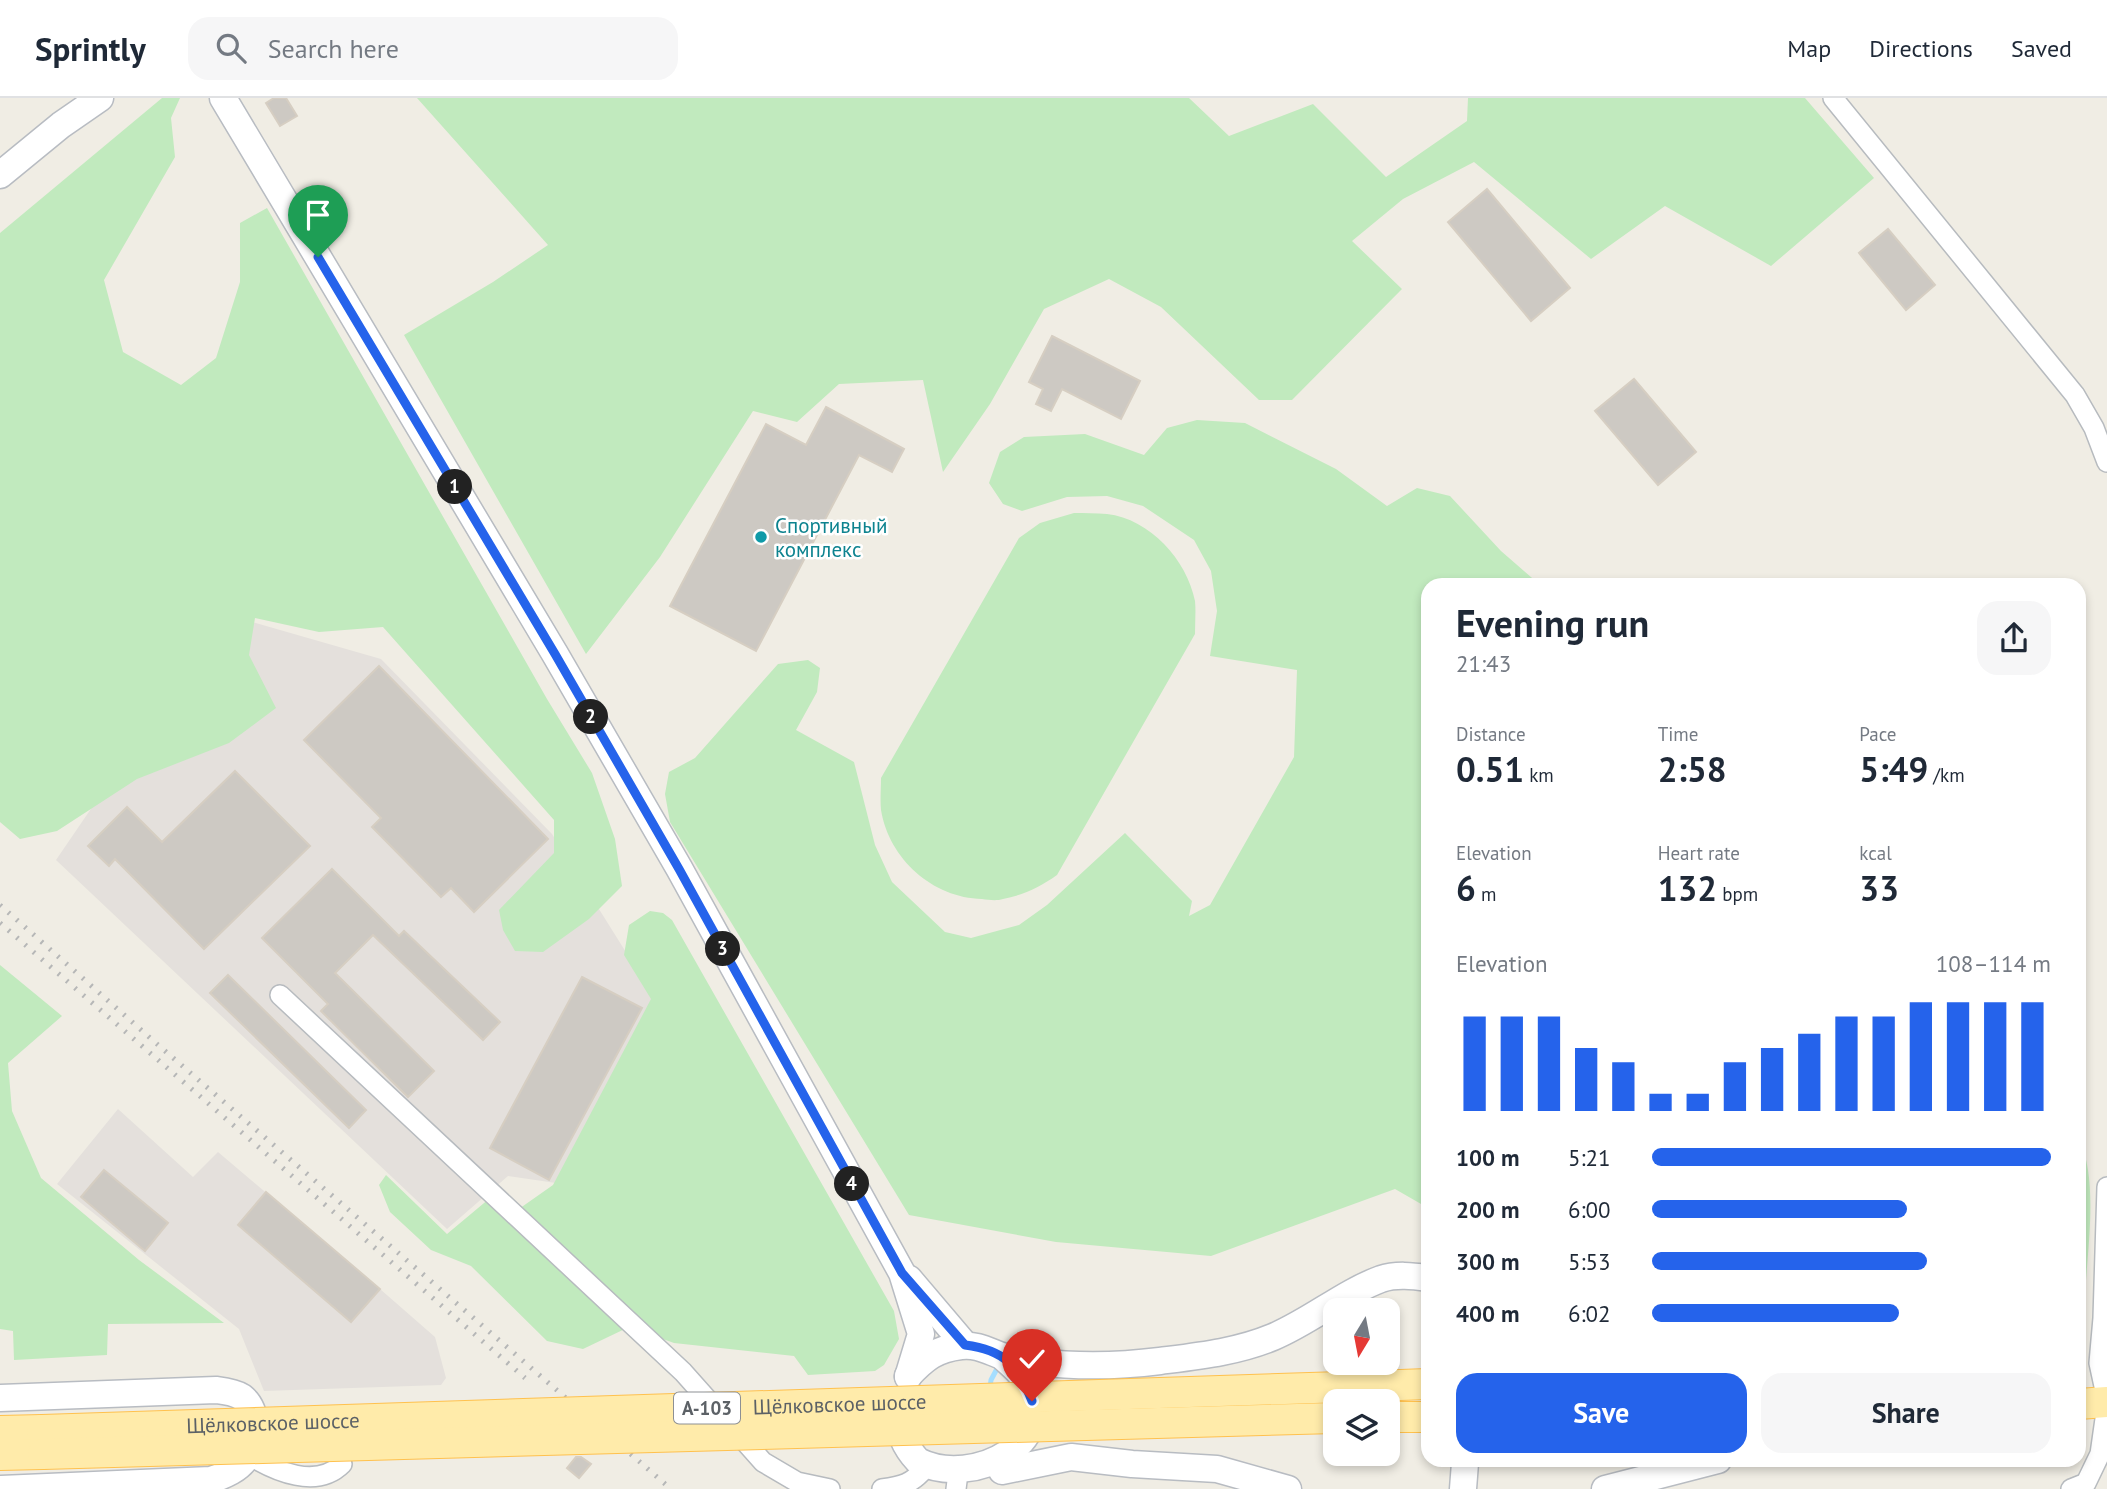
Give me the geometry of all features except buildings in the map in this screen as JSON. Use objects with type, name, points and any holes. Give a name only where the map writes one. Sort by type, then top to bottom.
[{"type":"main road","name":"Щёлковское шоссе","points":[[0,1455],[42,1442],[1372,1386],[1421,1381]]},
{"type":"main road","name":"Щёлковское шоссе","points":[[0,1431],[42,1442],[1323,1418]]},
{"type":"street","points":[[0,175],[61,125],[100,98]]},
{"type":"street","points":[[223,98],[562,666],[679,869],[902,1273],[921,1335],[898,1400],[898,1425],[908,1449],[925,1468],[957,1485],[1002,1471],[1071,1457],[1217,1469],[1288,1489]]},
{"type":"street","points":[[1833,98],[2076,395],[2094,428],[2107,462]]},
{"type":"street","points":[[280,995],[683,1372],[763,1462],[797,1482],[830,1489]]},
{"type":"street","points":[[2071,1489],[2086,1483],[2100,1454],[2107,1402],[2099,1363],[2107,1187]]},
{"type":"street","points":[[902,1273],[965,1345]]},
{"type":"street","points":[[908,1377],[925,1358],[944,1349],[965,1345],[981,1347],[1003,1357],[1039,1363],[1146,1363],[1206,1355],[1241,1348],[1275,1336],[1382,1279],[1408,1275],[1421,1277]]},
{"type":"street","points":[[1002,1471],[1021,1452],[1032,1428],[1032,1401],[1022,1376],[1003,1357]]},
{"type":"street","points":[[1032,1401],[1049,1385],[1090,1365]]},
{"type":"street","points":[[0,1398],[216,1390],[240,1396],[248,1404],[255,1434],[254,1446],[249,1455],[228,1475],[211,1480],[171,1485],[1,1489]]},
{"type":"street","points":[[1032,1428],[1048,1444],[1071,1457]]},
{"type":"street","points":[[249,1455],[276,1471],[310,1480],[324,1477],[342,1464]]},
{"type":"street","points":[[1463,1489],[1465,1467]]},
{"type":"street","points":[[1605,1489],[1691,1467]]},
{"type":"street","points":[[882,1489],[904,1486],[925,1468]]},
{"type":"shaded area","points":[[245,620],[381,659],[552,834],[654,997],[556,1183],[508,1176],[447,1229],[56,860],[114,775]]},
{"type":"shaded area","points":[[118,1109],[193,1177],[218,1152],[380,1289],[435,1337],[446,1378],[441,1385],[264,1391],[239,1329],[57,1184]]},
{"type":"green space","points":[[162,98],[180,98],[171,118],[175,157],[104,280],[123,352],[181,385],[216,358],[240,282],[240,223],[267,208],[547,699],[592,773],[615,839],[622,886],[589,919],[543,952],[515,951],[503,930],[499,910],[554,853],[554,820],[383,627],[319,632],[255,618],[249,655],[276,708],[229,743],[137,779],[57,831],[20,839],[0,822],[0,233]]},
{"type":"green space","points":[[417,98],[1189,98],[1229,136],[1313,104],[1386,177],[1467,121],[1468,98],[1805,98],[1874,178],[1771,266],[1665,206],[1591,259],[1474,162],[1403,199],[1352,241],[1402,289],[1292,400],[1259,400],[1161,307],[1109,279],[1044,309],[990,404],[943,472],[923,380],[839,384],[797,422],[753,411],[660,557],[586,654],[404,335],[493,282],[548,245]]},
{"type":"green space","points":[[1197,420],[1245,423],[1336,469],[1387,506],[1417,488],[1450,496],[1501,551],[1532,578],[1421,578],[1421,1204],[1395,1189],[1211,1256],[1056,1242],[909,1215],[670,822],[665,794],[669,772],[695,758],[778,664],[808,660],[820,668],[817,692],[796,730],[854,762],[875,845],[892,882],[945,932],[971,938],[1019,925],[1047,905],[1125,833],[1192,901],[1189,916],[1210,905],[1294,757],[1297,670],[1210,656],[1217,611],[1211,571],[1194,540],[1143,506],[1107,496],[1067,497],[1022,511],[1003,504],[989,483],[1000,452],[1024,437],[1085,434],[1144,455],[1167,428]]},
{"type":"green space","points":[[1074,513],[1123,517],[1152,533],[1164,544],[1184,571],[1191,586],[1195,601],[1195,634],[1057,875],[1032,890],[1001,900],[964,897],[947,892],[916,872],[893,844],[881,810],[881,778],[1019,538],[1040,523]]},
{"type":"green space","points":[[650,911],[663,913],[672,920],[894,1311],[899,1339],[884,1365],[875,1371],[808,1375],[794,1356],[674,1343],[629,1327],[583,1349],[547,1341],[471,1266],[431,1250],[390,1212],[379,1185],[386,1175],[447,1234],[496,1193],[516,1211],[553,1185],[651,999],[624,955],[629,925]]},
{"type":"green space","points":[[0,965],[62,1016],[8,1063],[12,1111],[41,1178],[139,1260],[224,1323],[108,1324],[107,1355],[14,1360],[13,1331],[0,1329]]},
{"type":"green space","points":[[2086,1160],[2090,1195],[2086,1282]]},
{"type":"waterway","points":[[990,1388],[999,1365]]},
{"type":"railway","points":[[0,905],[671,1489]]},
{"type":"railway","points":[[0,923],[525,1378]]},
{"type":"place","name":"Спортивный комплекс","points":[[761,537]]},
{"type":"route","points":[[318,257],[555,654],[679,869],[902,1273],[965,1345],[981,1347],[1003,1357],[1022,1376],[1032,1401]]}]
